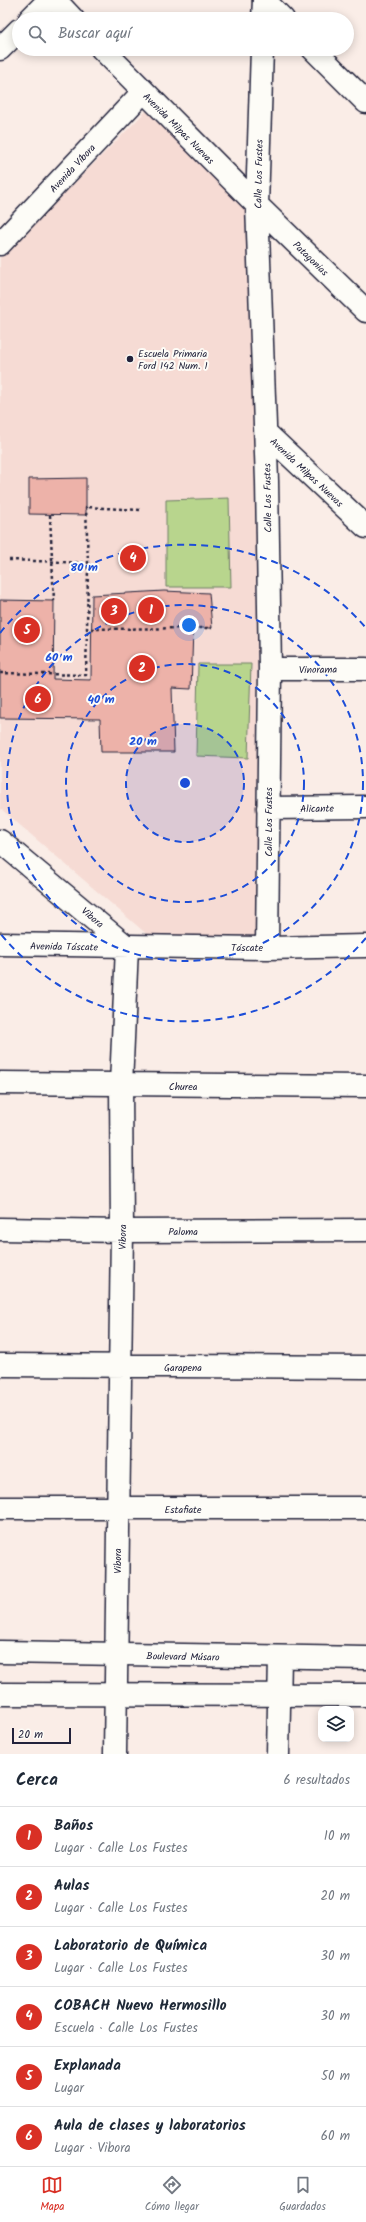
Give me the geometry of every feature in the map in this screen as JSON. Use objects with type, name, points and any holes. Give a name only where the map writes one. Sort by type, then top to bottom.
[{"type":"street","points":[[37,12],[49,0]]},
{"type":"street","points":[[54,0],[66,12]]},
{"type":"street","points":[[263,12],[264,0]]},
{"type":"street","points":[[264,0],[276,12]]},
{"type":"street","points":[[0,49],[12,37]]},
{"type":"street","name":"Avenida Milpas Nuevas","points":[[109,56],[257,205]]},
{"type":"street","name":"Calle Los Fustes","points":[[262,56],[257,205],[266,434],[270,670],[267,948]]},
{"type":"street","points":[[320,56],[366,102]]},
{"type":"street","name":"Avenida Víbora","points":[[0,244],[143,92]]},
{"type":"street","name":"Patagonias","points":[[257,205],[366,310]]},
{"type":"street","name":"Avenida Milpas Nuevas","points":[[266,434],[366,528]]},
{"type":"street","name":"Vinorama","points":[[270,670],[366,669]]},
{"type":"street","name":"Alicante","points":[[268,808],[366,807]]},
{"type":"street","name":"Vibora","points":[[0,841],[127,947],[121,1085],[122,1231],[117,1509],[115,1754]]},
{"type":"street","name":"Avenida Táscate","points":[[0,944],[127,947]]},
{"type":"street","name":"Táscate","points":[[127,947],[267,948],[366,946]]},
{"type":"street","name":"Churea","points":[[0,1083],[366,1086]]},
{"type":"street","name":"Paloma","points":[[0,1229],[122,1231],[366,1230]]},
{"type":"street","name":"Garapena","points":[[0,1365],[119,1367],[366,1367]]},
{"type":"street","name":"Estafiate","points":[[0,1508],[366,1508]]},
{"type":"street","name":"Boulevard Músaro","points":[[0,1652],[280,1658],[366,1658]]},
{"type":"street","points":[[278,1754],[280,1658]]},
{"type":"street","points":[[0,1694],[116,1693],[366,1695]]},
{"type":"path","points":[[0,673],[86,674],[88,563],[86,507],[140,510]]},
{"type":"path","points":[[50,515],[54,601]]},
{"type":"path","points":[[9,560],[88,563]]},
{"type":"path","points":[[87,629],[212,628]]},
{"type":"shaded area","points":[[162,95],[251,187],[267,936],[149,936],[0,808],[0,258]]},
{"type":"green space","points":[[229,498],[231,587],[166,587],[166,500]]},
{"type":"green space","points":[[198,664],[251,664],[248,758],[196,756]]},
{"type":"building","points":[[86,478],[86,515],[29,514],[29,479]]},
{"type":"building","points":[[164,591],[209,593],[212,628],[193,628],[191,689],[172,688],[174,752],[101,752],[100,719],[0,718],[0,600],[54,601],[53,679],[91,680],[92,595]]},
{"type":"place","name":"Escuela Primaria Ford 142 Num. 1","points":[[130,359]]},
{"type":"place","name":"COBACH Nuevo Hermosillo","points":[[133,558]]},
{"type":"place","name":"Baños","points":[[151,610]]},
{"type":"place","name":"Laboratorio de Química","points":[[114,611]]},
{"type":"place","name":"Explanada","points":[[27,630]]},
{"type":"place","name":"Aulas","points":[[142,668]]},
{"type":"place","name":"Aula de clases y laboratorios","points":[[38,699]]}]
